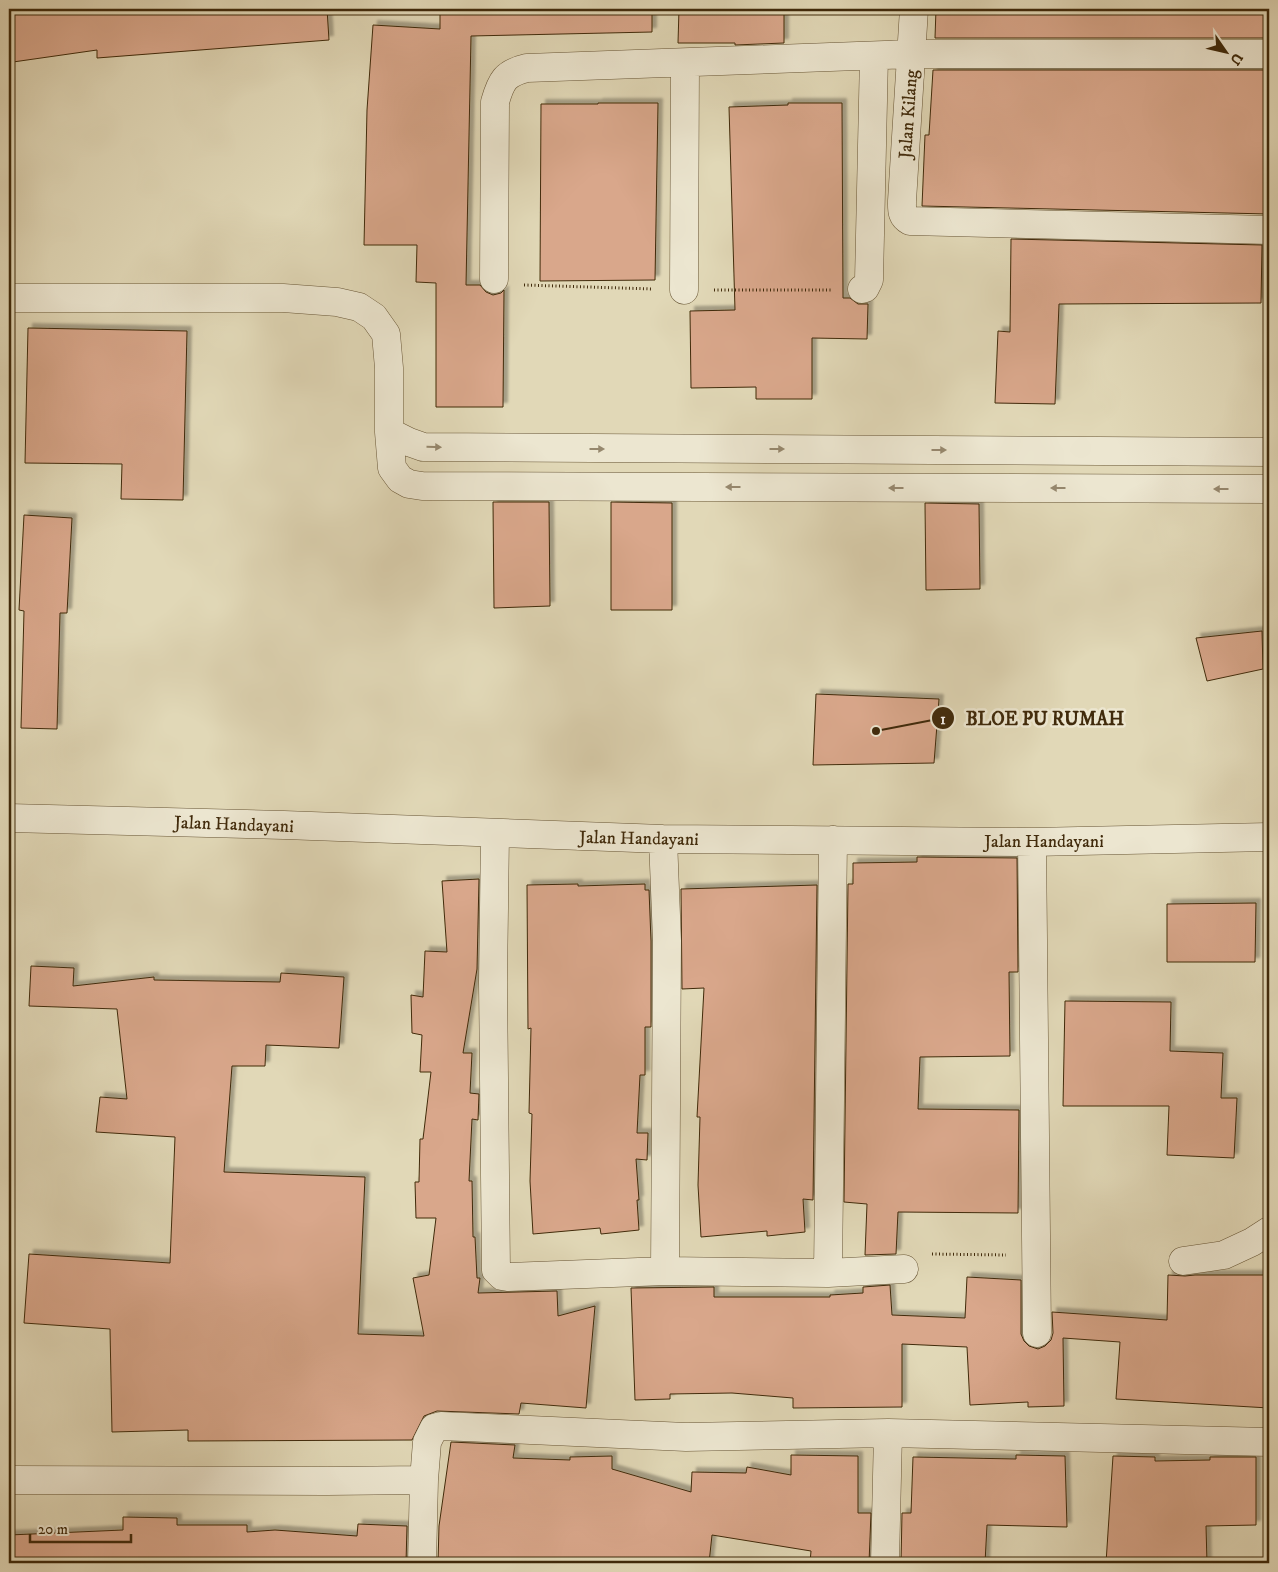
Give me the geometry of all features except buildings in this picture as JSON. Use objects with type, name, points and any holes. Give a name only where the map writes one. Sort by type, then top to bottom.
[{"type":"street","name":"Jalan Kilang","points":[[914,9],[902,200],[902,212],[910,221],[1269,230]]},
{"type":"street","points":[[494,279],[494,117],[500,86],[505,78],[514,71],[527,68],[912,54],[1269,54]]},
{"type":"street","points":[[862,290],[869,280],[874,56]]},
{"type":"street","points":[[684,290],[685,63]]},
{"type":"street","points":[[9,298],[274,297],[337,302],[358,307],[374,317],[386,334],[392,468],[400,479],[409,484],[422,486],[1269,489]]},
{"type":"street","points":[[389,432],[423,447],[1269,452]]},
{"type":"street","name":"Jalan Handayani","points":[[9,818],[284,825],[663,839],[1032,842],[1269,837]]},
{"type":"street","points":[[495,834],[493,982],[496,1270],[502,1276],[508,1277],[665,1272],[828,1273],[904,1269]]},
{"type":"street","points":[[663,839],[667,941],[665,1272]]},
{"type":"street","points":[[828,1273],[833,840]]},
{"type":"street","points":[[1032,842],[1037,1333]]},
{"type":"street","points":[[1183,1261],[1224,1255],[1269,1232]]},
{"type":"street","points":[[422,1563],[424,1480],[428,1437],[434,1428],[441,1426],[686,1437],[888,1433],[1269,1442]]},
{"type":"street","points":[[884,1563],[888,1433]]},
{"type":"street","points":[[9,1480],[424,1480]]},
{"type":"path","points":[[904,1269],[916,1254],[1037,1255]]},
{"type":"place","name":"BLOE PU RUMAH","points":[[876,731]]}]
